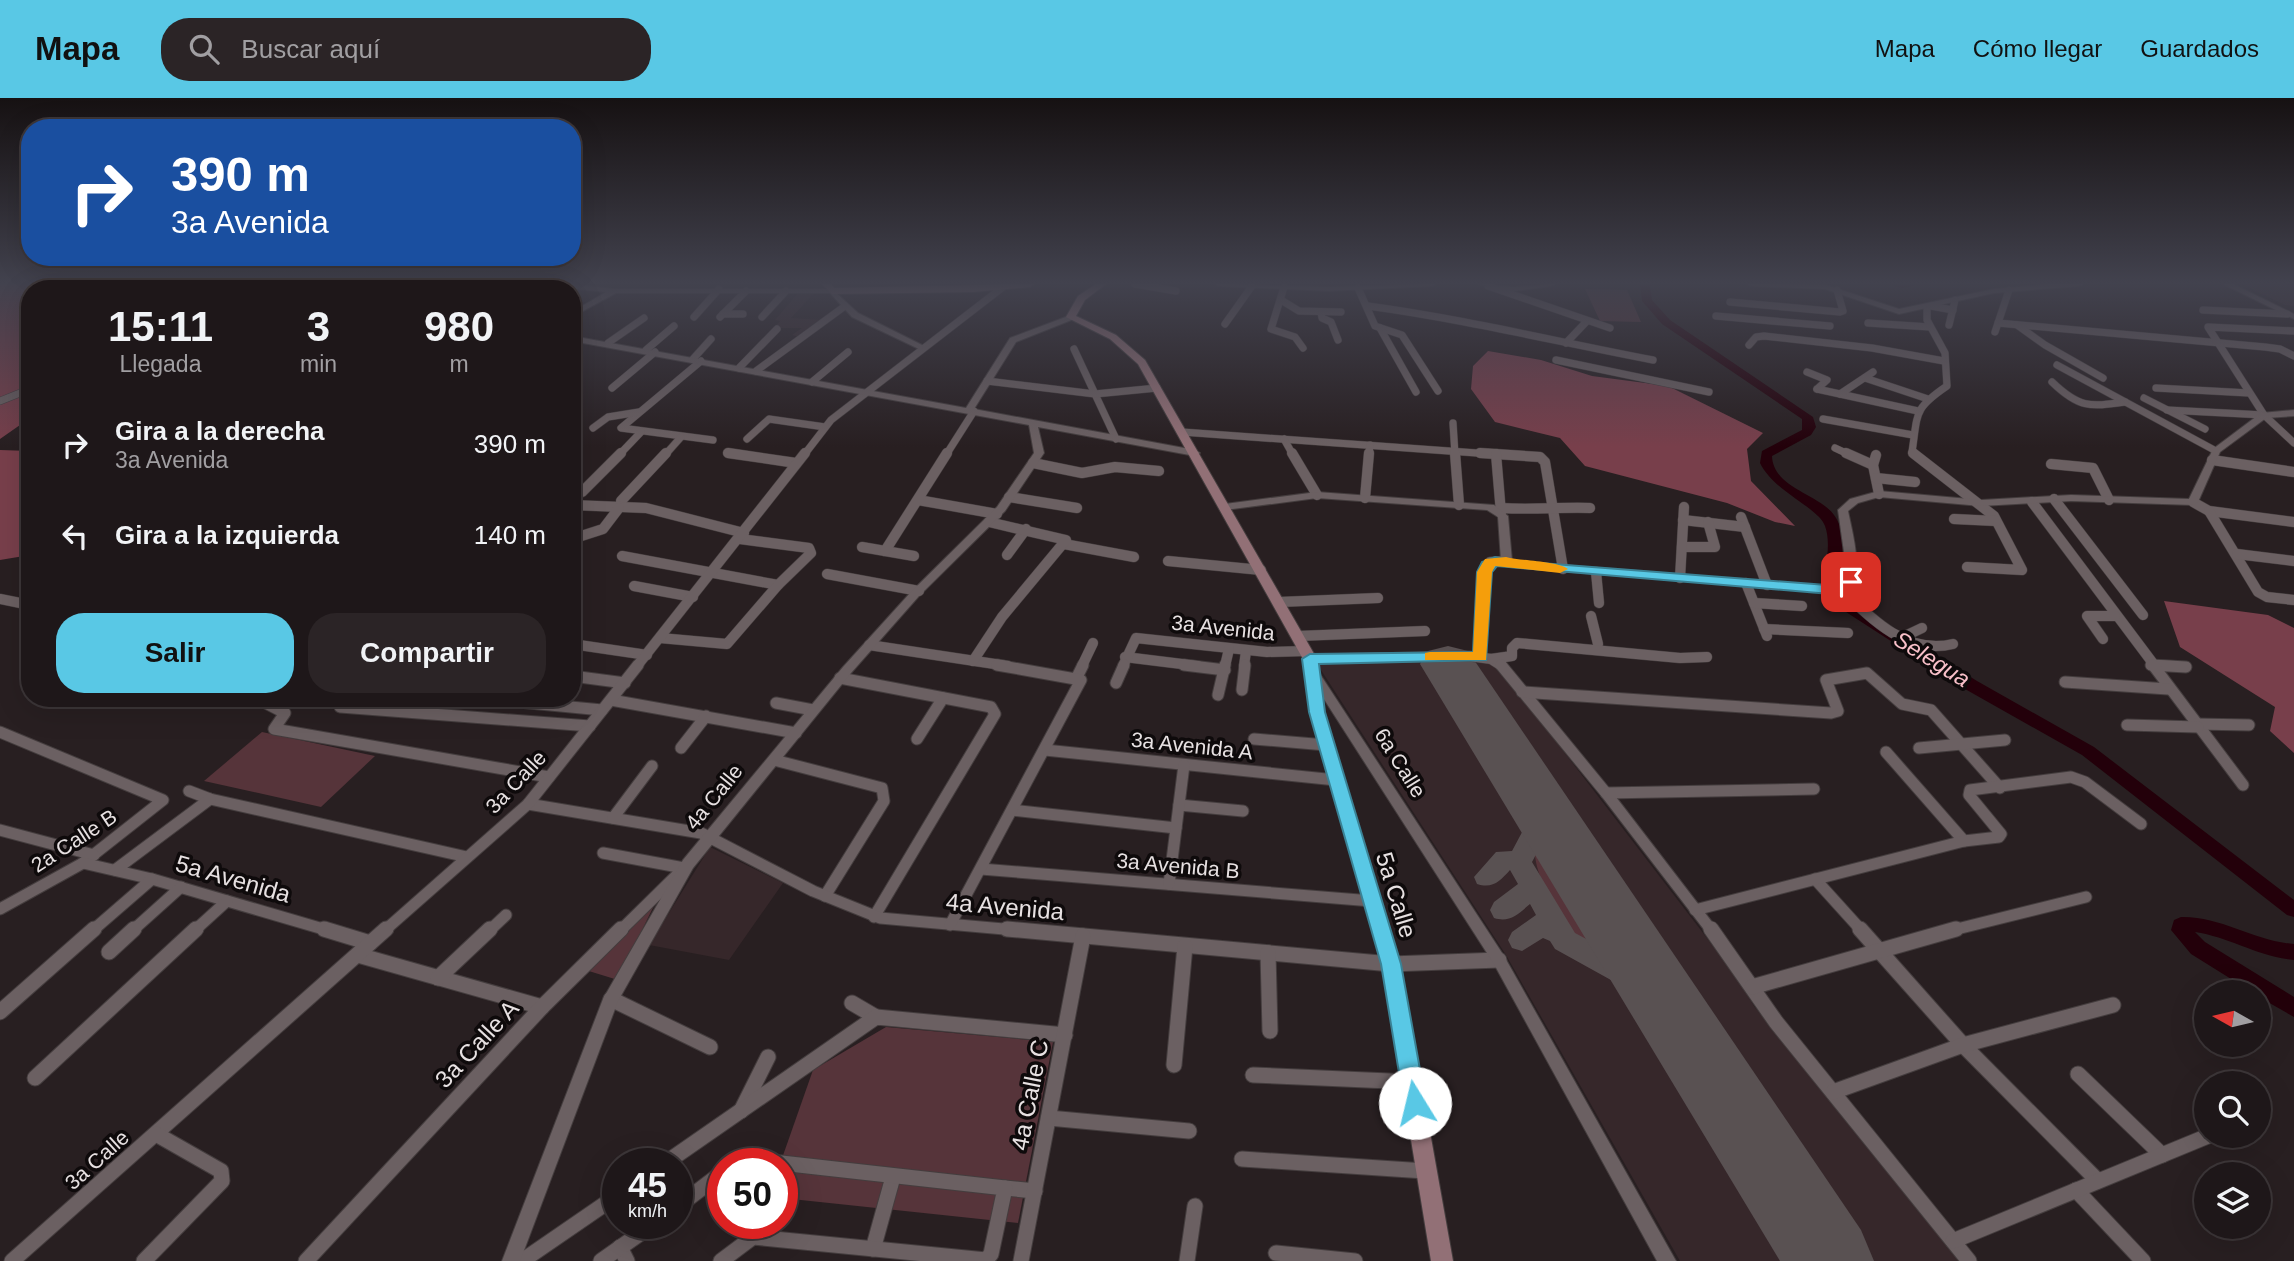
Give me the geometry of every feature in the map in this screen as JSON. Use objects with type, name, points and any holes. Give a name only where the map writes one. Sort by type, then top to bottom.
[{"type":"main road","name":"6a Calle","points":[[1113,338],[1142,362],[1279,602],[1309,660]]},
{"type":"main road","name":"5a Calle","points":[[1309,660],[1317,712],[1391,964],[1412,1082],[1424,1171],[1442,1261]]},
{"type":"street","points":[[608,343],[615,338]]},
{"type":"street","points":[[612,388],[663,338]]},
{"type":"street","points":[[739,368],[769,338]]},
{"type":"street","points":[[755,371],[800,338]]},
{"type":"street","points":[[904,338],[922,347]]},
{"type":"street","name":"3a Calle","points":[[12,1261],[528,804],[694,597],[825,427],[864,392],[933,338]]},
{"type":"street","points":[[885,551],[972,411],[987,381],[1013,340],[1017,338]]},
{"type":"street","points":[[1296,338],[1303,348]]},
{"type":"street","points":[[1386,338],[1416,392]]},
{"type":"street","points":[[1405,338],[1438,391]]},
{"type":"street","points":[[1543,338],[1653,360]]},
{"type":"street","points":[[1566,343],[1571,338]]},
{"type":"street","points":[[1749,345],[1755,338]]},
{"type":"street","points":[[1784,338],[1872,348],[1944,361]]},
{"type":"street","points":[[1937,338],[1945,351],[1947,386],[1928,399],[1918,411],[1910,447],[1916,457],[1981,503],[1996,521],[2022,570],[1967,567]]},
{"type":"street","points":[[2034,338],[2103,378]]},
{"type":"street","points":[[2157,338],[2265,347],[2280,349],[2294,356]]},
{"type":"street","points":[[2215,338],[2264,415],[2294,443]]},
{"type":"street","points":[[2255,338],[2265,347]]},
{"type":"street","points":[[711,339],[697,360],[621,428],[713,440]]},
{"type":"street","points":[[581,340],[1195,453]]},
{"type":"street","points":[[1074,349],[1116,439]]},
{"type":"street","points":[[1595,370],[1600,349]]},
{"type":"street","points":[[812,382],[848,352]]},
{"type":"street","points":[[1556,360],[1709,392]]},
{"type":"street","points":[[2057,365],[2214,456],[2294,472]]},
{"type":"street","points":[[1807,372],[1827,380],[1818,390],[1918,411]]},
{"type":"street","points":[[1840,394],[1873,372]]},
{"type":"street","points":[[1865,378],[1928,399]]},
{"type":"street","points":[[987,381],[1095,394],[1157,388]]},
{"type":"street","points":[[2052,382],[2076,404],[2093,406],[2125,402]]},
{"type":"street","points":[[2156,388],[2249,393]]},
{"type":"street","points":[[0,401],[21,393]]},
{"type":"street","points":[[2144,398],[2205,429]]},
{"type":"street","points":[[2167,410],[2294,414]]},
{"type":"street","points":[[593,428],[608,417],[640,411]]},
{"type":"street","points":[[2193,502],[2214,456],[2264,415]]},
{"type":"street","points":[[747,439],[769,419],[825,427]]},
{"type":"street","points":[[1823,419],[1913,435]]},
{"type":"street","points":[[1453,423],[1459,505]]},
{"type":"street","points":[[1033,424],[1039,447],[1033,463],[1082,473],[1115,467],[1159,471]]},
{"type":"street","points":[[582,492],[642,432]]},
{"type":"street","points":[[1182,432],[1544,459],[1563,569]]},
{"type":"street","points":[[581,536],[603,529],[620,505],[681,437]]},
{"type":"street","points":[[1284,439],[1317,495]]},
{"type":"street","points":[[1365,498],[1370,445]]},
{"type":"street","points":[[1835,448],[1874,460],[1879,494]]},
{"type":"street","points":[[728,453],[796,463]]},
{"type":"street","points":[[1496,454],[1506,561]]},
{"type":"street","name":"4a Calle","points":[[511,1261],[611,999],[686,866],[840,678],[919,591],[993,518],[1033,463]]},
{"type":"street","points":[[2051,464],[2093,468],[2109,500]]},
{"type":"street","points":[[1876,478],[1915,482]]},
{"type":"street","points":[[1969,1261],[1776,1021],[1605,793],[1522,692],[1489,659],[1484,572],[1490,562],[1506,561],[1515,565],[1835,590],[1849,588],[1851,582],[1850,546],[1843,510],[1854,501],[1879,494],[1981,503],[2054,499],[2193,502],[2209,512],[2262,595],[2294,600]]},
{"type":"street","points":[[1225,507],[1317,495],[1501,510],[1590,508]]},
{"type":"street","points":[[1009,497],[1077,508]]},
{"type":"street","points":[[2054,499],[2143,615]]},
{"type":"street","points":[[918,500],[1063,537],[1064,544],[1002,617],[973,661]]},
{"type":"street","points":[[2032,502],[2168,689],[2243,785]]},
{"type":"street","points":[[581,505],[646,508],[742,536],[809,548],[811,553],[778,585],[727,644],[660,638]]},
{"type":"street","points":[[1680,578],[1684,507]]},
{"type":"street","points":[[2209,512],[2294,522]]},
{"type":"street","points":[[1954,519],[1996,521]]},
{"type":"street","points":[[1683,520],[1743,522],[1767,585]]},
{"type":"street","points":[[1682,547],[1715,547],[1708,522]]},
{"type":"street","points":[[1007,555],[1026,529]]},
{"type":"street","points":[[1064,544],[1134,557]]},
{"type":"street","points":[[862,547],[914,556]]},
{"type":"street","points":[[2237,554],[2294,561]]},
{"type":"street","points":[[622,556],[711,575],[778,585]]},
{"type":"street","points":[[1168,561],[1261,570]]},
{"type":"street","points":[[1596,572],[1599,603]]},
{"type":"street","points":[[827,573],[919,591]]},
{"type":"street","points":[[1746,583],[1766,633],[1848,633]]},
{"type":"street","points":[[634,586],[694,597]]},
{"type":"street","points":[[1835,590],[1885,627],[1928,649],[1953,644]]},
{"type":"street","points":[[1279,602],[1378,598]]},
{"type":"street","points":[[0,599],[21,603]]},
{"type":"street","points":[[1754,603],[1802,606]]},
{"type":"street","points":[[1591,616],[1598,644]]},
{"type":"street","points":[[2103,639],[2087,617],[2115,617]]},
{"type":"street","points":[[1903,637],[1922,628]]},
{"type":"street","points":[[1298,636],[1425,631]]},
{"type":"street","name":"3a Avenida","points":[[1125,657],[1136,638],[1309,660],[1489,659],[1521,653],[1517,643],[1574,646]]},
{"type":"street","points":[[1077,677],[1093,643]]},
{"type":"street","points":[[1574,646],[1598,644],[1707,657]]},
{"type":"street","points":[[581,645],[647,655]]},
{"type":"street","points":[[869,645],[1077,677],[1082,680],[950,925]]},
{"type":"street","points":[[1574,646],[1680,658],[1687,656]]},
{"type":"street","points":[[1218,695],[1229,649]]},
{"type":"street","points":[[1242,690],[1246,651]]},
{"type":"street","points":[[1116,683],[1125,657],[1225,670]]},
{"type":"street","name":"6a Calle","points":[[1309,660],[1499,960],[1667,1261]]},
{"type":"street","points":[[2151,665],[2186,667]]},
{"type":"street","points":[[1522,692],[1831,713],[1838,711],[1828,679],[1867,674],[1875,677],[1904,705],[1931,710],[1964,744],[2000,788]]},
{"type":"street","points":[[581,677],[625,683]]},
{"type":"street","points":[[840,678],[991,707],[995,714],[874,917]]},
{"type":"street","points":[[2065,682],[2168,689]]},
{"type":"street","points":[[917,739],[943,698]]},
{"type":"street","points":[[611,700],[796,733]]},
{"type":"street","points":[[776,703],[813,710]]},
{"type":"street","points":[[273,707],[285,713],[275,729],[549,777]]},
{"type":"street","points":[[340,707],[590,726]]},
{"type":"street","points":[[571,707],[602,710]]},
{"type":"street","points":[[681,748],[706,716]]},
{"type":"street","points":[[2127,725],[2249,725]]},
{"type":"street","name":"2a Calle B","points":[[0,732],[162,799],[163,803],[83,863],[0,909]]},
{"type":"street","points":[[1254,739],[1326,745]]},
{"type":"street","points":[[1919,748],[2004,740]]},
{"type":"street","name":"3a Avenida A","points":[[1045,750],[1336,780]]},
{"type":"street","points":[[1886,752],[1964,841]]},
{"type":"street","points":[[774,760],[882,788],[885,793],[884,802],[825,896]]},
{"type":"street","points":[[1169,884],[1184,765]]},
{"type":"street","points":[[613,818],[652,766]]},
{"type":"street","points":[[1695,910],[1964,841],[2001,834],[1968,794],[1970,790],[2071,777],[2085,782],[2141,824]]},
{"type":"street","points":[[1605,793],[1814,789]]},
{"type":"street","points":[[189,791],[210,799],[467,857]]},
{"type":"street","points":[[115,870],[210,799]]},
{"type":"street","name":"4a Avenida","points":[[528,804],[701,833],[825,896],[874,917],[1391,964],[1499,960]]},
{"type":"street","points":[[1179,805],[1243,811]]},
{"type":"street","points":[[1013,810],[1176,828]]},
{"type":"street","points":[[0,830],[94,855]]},
{"type":"street","points":[[603,853],[686,866]]},
{"type":"street","name":"5a Avenida","points":[[83,863],[181,887],[370,943]]},
{"type":"street","name":"3a Calle A","points":[[306,1261],[542,1007],[686,866]]},
{"type":"street","name":"3a Avenida B","points":[[981,869],[1372,901]]},
{"type":"street","points":[[0,1012],[152,879]]},
{"type":"street","points":[[1815,879],[1963,1045],[2098,1181]]},
{"type":"street","points":[[109,952],[181,887]]},
{"type":"street","points":[[0,897],[15,901]]},
{"type":"street","points":[[1752,987],[1878,949],[2086,897]]},
{"type":"street","points":[[35,1078],[227,901]]},
{"type":"street","points":[[438,978],[506,915]]},
{"type":"street","name":"4a Calle C","points":[[1021,1261],[1083,936]]},
{"type":"street","points":[[1174,1065],[1185,946]]},
{"type":"street","points":[[1268,953],[1270,1031]]},
{"type":"street","points":[[358,956],[542,1007]]},
{"type":"street","points":[[611,999],[710,1047]]},
{"type":"street","points":[[852,1003],[876,1017],[1065,1035]]},
{"type":"street","points":[[1833,1092],[1963,1045],[2113,1005]]},
{"type":"street","points":[[687,1148],[876,1017]]},
{"type":"street","points":[[741,1111],[768,1057]]},
{"type":"street","points":[[2078,1074],[2162,1154]]},
{"type":"street","points":[[1253,1075],[1412,1082]]},
{"type":"street","points":[[1049,1118],[1189,1131]]},
{"type":"street","points":[[144,1261],[222,1181],[221,1171],[156,1134]]},
{"type":"street","points":[[1953,1241],[2194,1141]]},
{"type":"street","points":[[1242,1159],[1424,1171]]},
{"type":"street","points":[[798,1166],[1035,1191]]},
{"type":"street","points":[[873,1249],[893,1177]]},
{"type":"street","points":[[693,1195],[707,1184]]},
{"type":"street","points":[[798,1237],[873,1249],[989,1258],[1004,1188]]},
{"type":"street","points":[[2076,1190],[2143,1261]]},
{"type":"street","points":[[522,1261],[602,1206]]},
{"type":"street","points":[[1187,1261],[1195,1206]]},
{"type":"street","points":[[601,1261],[624,1254],[639,1239]]},
{"type":"street","points":[[720,1261],[744,1239]]},
{"type":"street","points":[[1276,1252],[1354,1261]]},
{"type":"shaded area","points":[[0,338],[21,338],[21,424],[0,439]]},
{"type":"shaded area","points":[[1488,351],[1541,360],[1592,376],[1668,386],[1763,433],[1747,449],[1751,481],[1795,526],[1775,522],[1727,503],[1585,466],[1560,438],[1495,422],[1471,389],[1473,366]]},
{"type":"shaded area","points":[[0,450],[21,451],[21,556],[0,560]]},
{"type":"shaded area","points":[[2164,601],[2268,615],[2294,628],[2294,753],[2270,731],[2275,707],[2180,647]]},
{"type":"shaded area","points":[[1482,658],[1495,662],[1736,976],[1754,1006],[1961,1261],[1680,1261],[1506,955],[1319,667],[1320,660]]},
{"type":"shaded area","points":[[262,732],[375,756],[321,807],[204,781]]},
{"type":"shaded area","points":[[1546,841],[1551,843],[1619,955],[1605,955],[1590,948],[1562,919],[1542,882],[1537,865],[1535,851]]},
{"type":"shaded area","points":[[710,847],[783,883],[729,960],[649,945]]},
{"type":"shaded area","points":[[660,893],[618,980],[579,968]]},
{"type":"shaded area","points":[[886,1027],[1053,1042],[1018,1223],[798,1200],[798,1148],[786,1148],[813,1070]]},
{"type":"waterway","name":"Selegua","points":[[1690,338],[1807,417],[1810,427],[1807,432],[1766,454],[1766,463],[1778,480],[1827,515],[1832,524],[1836,543],[1831,592],[1834,598],[1971,685],[2088,751],[2294,910]]},
{"type":"waterway","name":"Selegua","points":[[2294,952],[2265,947],[2210,927],[2181,925],[2181,930],[2198,948],[2294,1008]]},
{"type":"taxiway","points":[[1519,862],[1544,815]]},
{"type":"taxiway","points":[[1487,877],[1505,859],[1519,862]]},
{"type":"taxiway","points":[[1519,862],[1539,896]]},
{"type":"taxiway","points":[[1504,910],[1526,892],[1539,896]]},
{"type":"taxiway","points":[[1539,896],[1565,941],[1657,991]]},
{"type":"taxiway","points":[[1522,940],[1540,925],[1560,933]]},
{"type":"runway","points":[[1448,664],[1830,1261]]},
{"type":"slow traffic","points":[[1430,656],[1480,657],[1484,572],[1490,562],[1506,561],[1515,565],[1560,569]]},
{"type":"route","points":[[1415,1103],[1391,964],[1317,712],[1310,659],[1480,657],[1484,572],[1487,565],[1495,561],[1506,561],[1515,565],[1842,591],[1849,588],[1851,582]]}]
